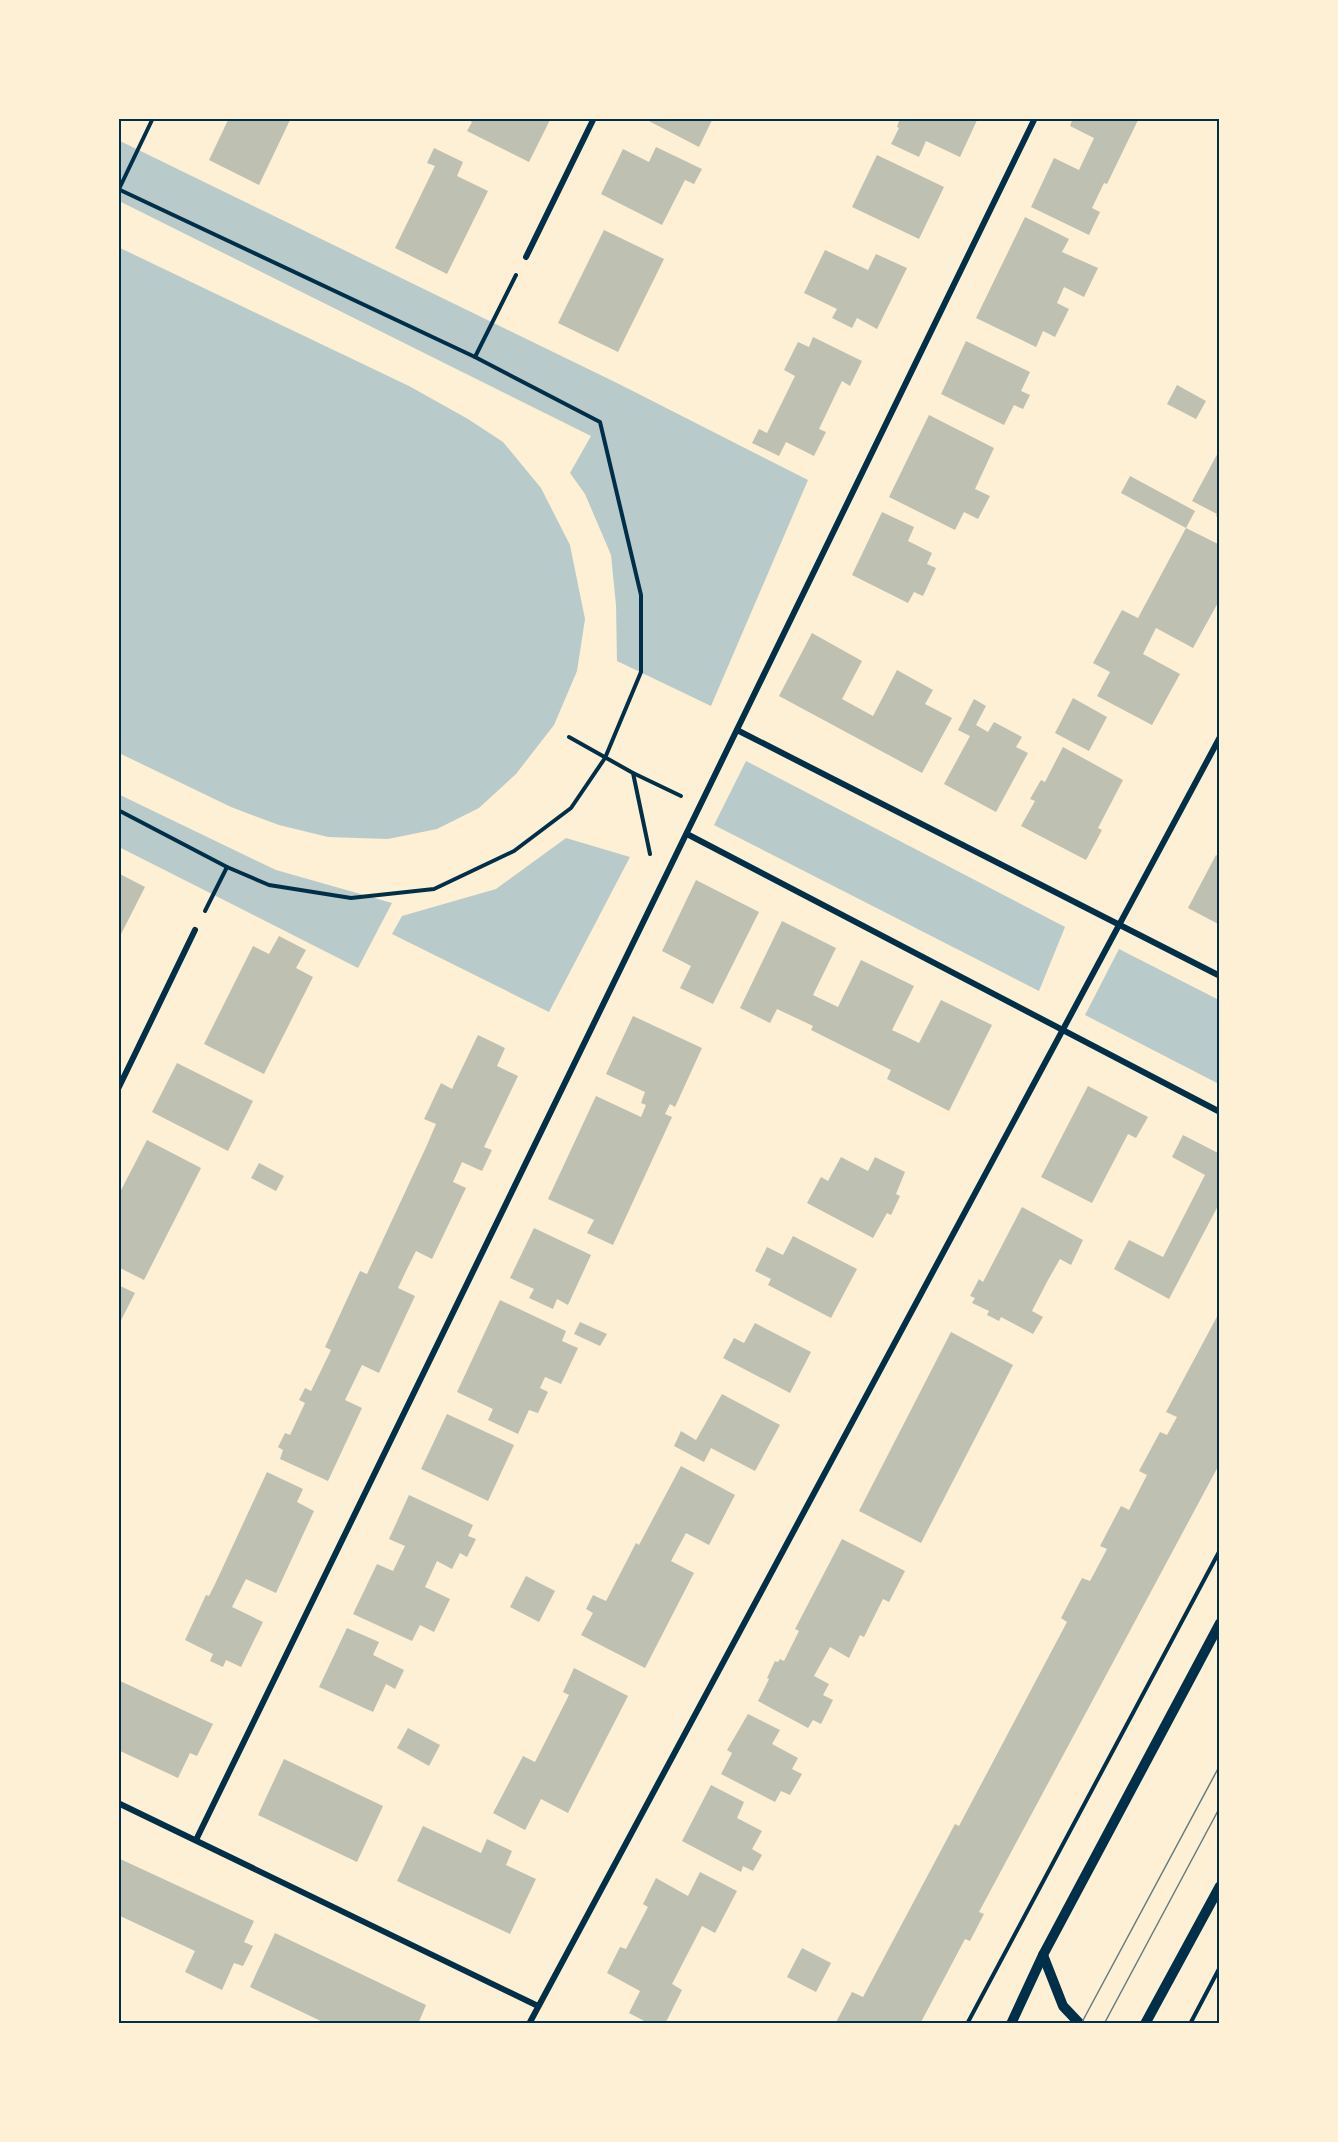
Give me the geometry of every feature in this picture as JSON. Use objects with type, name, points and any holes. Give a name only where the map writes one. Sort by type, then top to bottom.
[{"type":"street","points":[[526,257],[594,118]]},
{"type":"street","points":[[196,1840],[1035,118]]},
{"type":"street","points":[[736,730],[1220,976]]},
{"type":"street","points":[[529,2024],[1220,737]]},
{"type":"street","points":[[687,834],[1220,1112]]},
{"type":"street","points":[[118,1089],[195,930]]},
{"type":"street","points":[[1011,2024],[1043,1955],[1220,1623]]},
{"type":"street","points":[[118,1803],[538,2006]]},
{"type":"street","points":[[1145,2024],[1220,1886]]},
{"type":"street","points":[[1043,1955],[1063,2006],[1080,2024]]},
{"type":"path","points":[[118,810],[227,867],[269,885],[351,898],[434,889],[514,851],[571,808],[605,758],[641,672],[640,595],[600,422],[475,357],[119,189],[153,118]]},
{"type":"path","points":[[475,357],[526,257]]},
{"type":"path","points":[[568,737],[700,806]]},
{"type":"path","points":[[633,772],[658,893]]},
{"type":"path","points":[[209,903],[227,867]]},
{"type":"path","points":[[967,2024],[1220,1550]]},
{"type":"path","points":[[1190,2024],[1220,1967]]},
{"type":"shaded area","points":[[118,140],[619,384],[808,480],[711,706],[617,661],[616,605],[611,555],[585,494],[570,473],[591,436],[119,201]]},
{"type":"shaded area","points":[[118,247],[409,386],[468,419],[503,442],[541,488],[570,545],[585,619],[577,671],[554,725],[516,774],[479,808],[437,829],[388,839],[328,837],[279,825],[231,807],[119,753]]},
{"type":"shaded area","points":[[746,761],[1065,927],[1039,991],[714,825]]},
{"type":"shaded area","points":[[118,794],[276,870],[392,903],[358,968],[119,847]]},
{"type":"shaded area","points":[[566,838],[630,857],[549,1012],[392,934],[402,916],[496,889]]},
{"type":"shaded area","points":[[1119,949],[1219,1000],[1219,1084],[1085,1015]]},
{"type":"building","points":[[229,118],[291,118],[259,185],[209,160]]},
{"type":"building","points":[[464,118],[551,118],[529,162],[467,131],[472,122]]},
{"type":"building","points":[[643,118],[713,118],[699,147]]},
{"type":"building","points":[[900,118],[978,118],[960,157],[926,141],[919,157],[891,144],[899,128],[897,127]]},
{"type":"building","points":[[1073,118],[1139,118],[1107,184],[1104,183],[1092,208],[1100,212],[1089,235],[1031,207],[1054,158],[1079,170],[1094,138],[1070,126]]},
{"type":"building","points":[[656,147],[702,169],[694,184],[685,180],[662,225],[601,194],[623,149],[649,162]]},
{"type":"building","points":[[434,148],[463,162],[457,176],[488,191],[447,274],[395,248],[435,166],[427,163]]},
{"type":"building","points":[[877,155],[944,187],[919,239],[852,207]]},
{"type":"building","points":[[1025,217],[1069,239],[1062,252],[1098,268],[1084,297],[1064,287],[1057,303],[1069,309],[1055,337],[1043,331],[1036,347],[976,318]]},
{"type":"building","points":[[604,230],[664,259],[618,352],[558,323]]},
{"type":"building","points":[[825,250],[868,270],[876,254],[907,268],[877,329],[857,318],[852,328],[832,318],[837,309],[804,293]]},
{"type":"building","points":[[813,337],[862,361],[850,386],[842,381],[819,429],[826,432],[814,456],[786,442],[779,456],[752,443],[759,429],[767,433],[795,376],[784,370],[798,342],[809,347]]},
{"type":"building","points":[[966,341],[1030,372],[1021,391],[1030,395],[1023,409],[1014,405],[1004,425],[941,394]]},
{"type":"building","points":[[1177,385],[1206,401],[1196,419],[1167,404]]},
{"type":"building","points":[[929,415],[994,448],[975,489],[990,496],[978,519],[964,512],[955,530],[889,497]]},
{"type":"building","points":[[1220,449],[1220,518],[1216,516],[1217,514],[1192,501]]},
{"type":"building","points":[[1130,476],[1195,511],[1186,528],[1121,493]]},
{"type":"building","points":[[882,512],[914,527],[908,541],[932,553],[927,564],[936,568],[923,596],[914,592],[908,603],[852,575]]},
{"type":"building","points":[[1186,528],[1220,545],[1220,599],[1193,648],[1156,628],[1143,654],[1180,674],[1152,725],[1097,696],[1110,672],[1093,663],[1122,610],[1138,618]]},
{"type":"building","points":[[812,633],[862,661],[842,699],[873,716],[897,670],[933,690],[925,704],[952,718],[922,773],[779,696]]},
{"type":"building","points":[[1073,698],[1107,717],[1089,751],[1055,733]]},
{"type":"building","points":[[974,699],[986,706],[976,725],[988,732],[994,722],[1022,737],[1016,747],[1028,753],[996,812],[944,784],[970,736],[958,730]]},
{"type":"building","points":[[1063,747],[1123,780],[1098,828],[1102,830],[1086,860],[1021,826],[1035,801],[1030,799],[1041,780],[1045,782]]},
{"type":"building","points":[[1216,855],[1220,858],[1220,925],[1188,908]]},
{"type":"building","points":[[118,873],[145,887],[118,940]]},
{"type":"building","points":[[696,880],[759,912],[713,1004],[680,988],[691,966],[662,951]]},
{"type":"building","points":[[782,921],[836,948],[813,995],[838,1007],[861,960],[914,986],[892,1030],[919,1043],[941,1000],[992,1025],[949,1111],[887,1079],[891,1070],[811,1030],[813,1026],[777,1009],[770,1023],[740,1008]]},
{"type":"building","points":[[279,936],[306,950],[296,968],[313,977],[264,1074],[204,1044],[253,946],[269,954]]},
{"type":"building","points":[[633,1016],[702,1048],[675,1107],[670,1104],[665,1114],[672,1117],[613,1245],[587,1233],[594,1220],[548,1199],[596,1096],[641,1117],[646,1105],[641,1103],[645,1092],[606,1074]]},
{"type":"building","points":[[478,1035],[505,1048],[497,1066],[518,1076],[484,1147],[492,1150],[482,1171],[462,1162],[453,1182],[466,1188],[432,1259],[416,1251],[398,1288],[415,1296],[379,1373],[362,1365],[345,1400],[362,1408],[328,1481],[280,1459],[283,1450],[278,1447],[285,1433],[290,1435],[305,1403],[299,1400],[305,1388],[311,1391],[331,1350],[325,1347],[360,1271],[367,1274],[427,1145],[436,1124],[424,1119],[441,1083],[452,1089]]},
{"type":"building","points":[[177,1063],[253,1101],[228,1151],[152,1112]]},
{"type":"building","points":[[1088,1086],[1148,1117],[1136,1138],[1128,1134],[1092,1203],[1041,1177]]},
{"type":"building","points":[[1183,1135],[1220,1154],[1220,1202],[1169,1299],[1114,1269],[1129,1240],[1163,1257],[1205,1175],[1172,1157]]},
{"type":"building","points":[[147,1140],[201,1168],[144,1280],[118,1267],[118,1196]]},
{"type":"building","points":[[841,1157],[868,1171],[875,1157],[905,1172],[896,1194],[900,1196],[891,1215],[887,1213],[873,1238],[807,1203],[821,1177],[828,1181]]},
{"type":"building","points":[[259,1163],[284,1176],[276,1191],[251,1178]]},
{"type":"building","points":[[1022,1207],[1083,1240],[1071,1265],[1060,1259],[1048,1280],[1032,1311],[1043,1317],[1033,1334],[1001,1317],[999,1321],[987,1315],[989,1311],[972,1303],[975,1298],[970,1296],[979,1279],[983,1282]]},
{"type":"building","points":[[534,1228],[591,1255],[568,1305],[557,1299],[553,1309],[529,1298],[534,1289],[510,1278]]},
{"type":"building","points":[[793,1236],[857,1269],[831,1318],[768,1285],[771,1279],[755,1271],[767,1247],[783,1255]]},
{"type":"building","points":[[118,1285],[135,1293],[118,1326]]},
{"type":"building","points":[[500,1300],[566,1331],[562,1341],[578,1348],[561,1384],[545,1377],[540,1388],[548,1392],[538,1413],[529,1410],[518,1434],[488,1420],[493,1409],[457,1392]]},
{"type":"building","points":[[1220,1311],[1220,1463],[979,1912],[984,1914],[970,1941],[965,1939],[920,2024],[835,2024],[852,1992],[863,1997],[955,1824],[959,1826],[1067,1622],[1061,1618],[1082,1578],[1090,1581],[1107,1549],[1100,1546],[1121,1506],[1129,1510],[1147,1475],[1139,1471],[1160,1432],[1167,1435],[1177,1417],[1166,1412]]},
{"type":"building","points":[[580,1322],[607,1334],[600,1346],[574,1334]]},
{"type":"building","points":[[755,1323],[811,1352],[790,1393],[723,1358],[734,1338],[744,1343]]},
{"type":"building","points":[[951,1332],[1013,1365],[921,1543],[859,1511]]},
{"type":"building","points":[[722,1394],[780,1425],[755,1471],[711,1448],[704,1462],[674,1446],[681,1431],[696,1440]]},
{"type":"building","points":[[447,1414],[514,1445],[488,1501],[421,1469]]},
{"type":"building","points":[[681,1466],[735,1495],[709,1545],[686,1533],[671,1561],[694,1573],[645,1668],[581,1635],[593,1613],[586,1609],[593,1595],[606,1601],[636,1543],[639,1545]]},
{"type":"building","points":[[267,1472],[303,1489],[297,1502],[314,1511],[276,1593],[246,1579],[232,1607],[263,1622],[241,1667],[226,1660],[223,1667],[210,1661],[213,1654],[185,1640],[206,1595],[209,1596],[216,1582]]},
{"type":"building","points":[[409,1495],[473,1525],[468,1536],[476,1539],[467,1557],[460,1553],[452,1569],[437,1561],[425,1587],[450,1599],[434,1632],[420,1625],[412,1641],[353,1614],[377,1564],[393,1571],[405,1546],[389,1539]]},
{"type":"building","points":[[842,1539],[905,1571],[889,1602],[883,1599],[864,1637],[860,1635],[849,1658],[830,1647],[814,1676],[829,1684],[823,1695],[833,1700],[821,1724],[813,1720],[808,1728],[758,1701],[775,1661],[778,1662],[780,1659],[784,1661],[799,1631],[795,1629]]},
{"type":"building","points":[[526,1576],[555,1591],[539,1622],[510,1607]]},
{"type":"building","points":[[347,1628],[379,1642],[373,1655],[404,1670],[395,1689],[386,1684],[373,1712],[319,1687]]},
{"type":"building","points":[[574,1668],[628,1696],[568,1813],[541,1799],[525,1830],[493,1813],[523,1756],[535,1762],[569,1695],[563,1692]]},
{"type":"building","points":[[118,1680],[213,1724],[197,1756],[190,1753],[178,1778],[118,1750]]},
{"type":"building","points":[[748,1714],[780,1730],[772,1744],[798,1758],[792,1769],[802,1774],[790,1795],[781,1791],[775,1802],[721,1774],[732,1753],[727,1750]]},
{"type":"building","points":[[408,1728],[440,1745],[429,1766],[397,1748]]},
{"type":"building","points":[[284,1759],[383,1806],[357,1862],[258,1815]]},
{"type":"building","points":[[711,1785],[744,1802],[737,1818],[762,1831],[752,1849],[762,1855],[753,1871],[743,1866],[741,1872],[682,1841]]},
{"type":"building","points":[[423,1826],[481,1853],[487,1839],[512,1851],[506,1865],[536,1879],[510,1934],[397,1881]]},
{"type":"building","points":[[118,1858],[254,1921],[244,1942],[253,1946],[243,1966],[234,1963],[222,1990],[185,1972],[195,1951],[118,1915]]},
{"type":"building","points":[[700,1872],[737,1891],[715,1933],[702,1926],[672,1984],[682,1990],[665,2024],[650,2024],[629,2013],[640,1991],[607,1973],[620,1947],[626,1949],[648,1907],[643,1904],[656,1878],[688,1896]]},
{"type":"building","points":[[275,1933],[426,2005],[418,2024],[327,2024],[250,1987]]},
{"type":"building","points":[[802,1948],[831,1963],[816,1992],[787,1977]]},
{"type":"tram line","points":[[1081,2024],[1220,1765]]},
{"type":"tram line","points":[[1104,2024],[1220,1807]]}]
